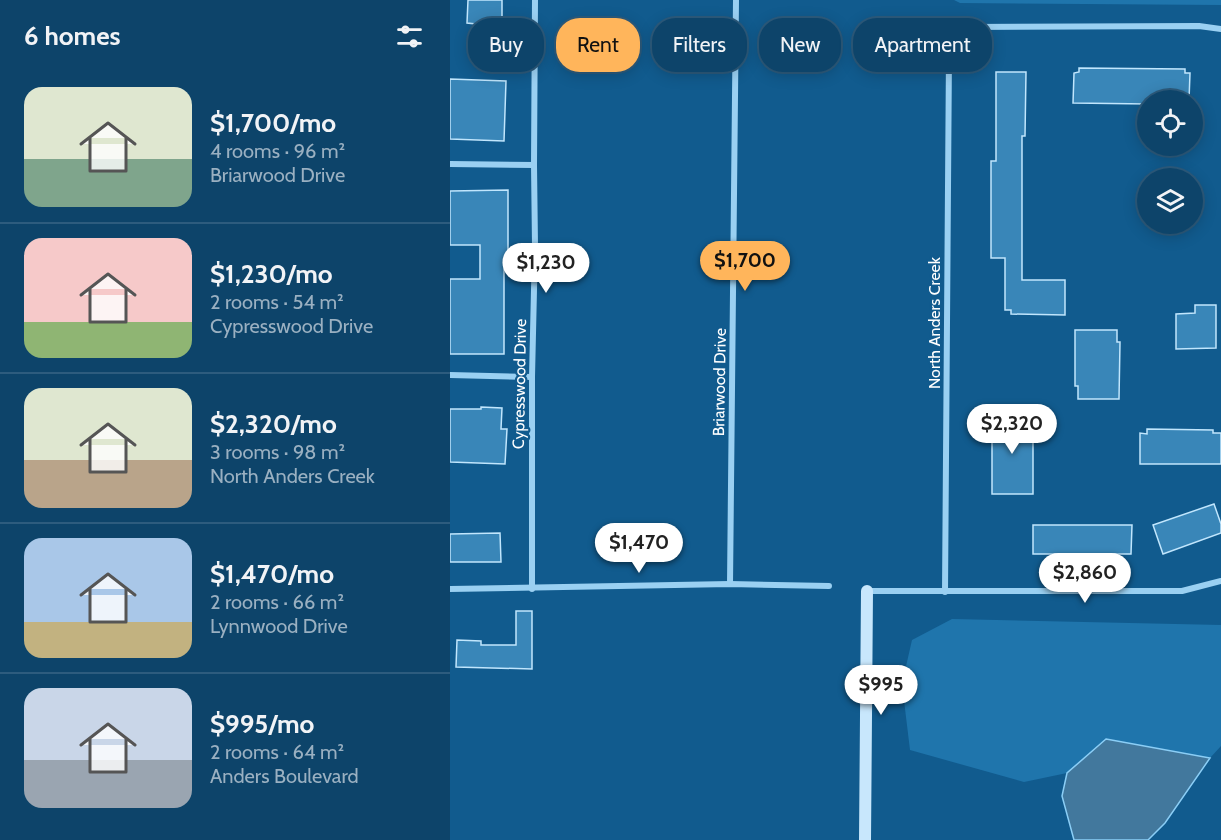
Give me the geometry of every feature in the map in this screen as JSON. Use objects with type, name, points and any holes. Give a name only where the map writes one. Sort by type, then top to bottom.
[{"type":"street","name":"Cypresswood Drive","points":[[532,589],[535,0]]},
{"type":"street","name":"Briarwood Drive","points":[[730,584],[736,0]]},
{"type":"street","name":"North Anders Creek","points":[[945,592],[950,54],[965,27],[1199,26],[1221,28]]},
{"type":"street","points":[[450,164],[534,165]]},
{"type":"street","points":[[450,375],[532,376]]},
{"type":"street","points":[[865,840],[867,591],[1182,591],[1221,581]]},
{"type":"street","points":[[450,589],[730,584],[829,586]]},
{"type":"shaded area","points":[[954,0],[1221,0],[1221,5],[960,3]]},
{"type":"shaded area","points":[[952,619],[1221,625],[1221,746],[1210,758],[1106,739],[1067,773],[1024,782],[910,750],[902,684],[912,640]]},
{"type":"shaded area","points":[[1106,739],[1210,758],[1165,823],[1148,840],[1074,840],[1062,796],[1067,773]]},
{"type":"building","points":[[468,0],[502,0],[502,18],[468,18],[467,23]]},
{"type":"building","points":[[1079,68],[1185,69],[1185,73],[1190,73],[1189,90],[1137,90],[1137,104],[1073,103],[1074,73],[1079,72]]},
{"type":"building","points":[[996,72],[1026,72],[1025,136],[1022,136],[1022,280],[1065,280],[1065,315],[1011,314],[1011,310],[1005,310],[1005,258],[991,258],[991,161],[996,161]]},
{"type":"building","points":[[450,79],[506,81],[504,141],[450,139]]},
{"type":"building","points":[[508,190],[508,265],[504,265],[504,354],[450,354],[450,279],[480,279],[480,245],[450,245],[450,191]]},
{"type":"building","points":[[1195,305],[1216,305],[1216,348],[1176,349],[1176,314],[1195,313]]},
{"type":"building","points":[[1075,330],[1117,330],[1117,342],[1120,342],[1119,399],[1078,399],[1078,386],[1075,386]]},
{"type":"building","points":[[481,407],[502,408],[501,429],[507,429],[505,464],[450,462],[450,409],[481,409]]},
{"type":"building","points":[[992,417],[1033,417],[1033,494],[992,494]]},
{"type":"building","points":[[1147,429],[1213,430],[1213,433],[1221,433],[1221,464],[1140,464],[1140,433],[1147,434]]},
{"type":"building","points":[[1214,504],[1221,524],[1221,533],[1163,554],[1153,525]]},
{"type":"building","points":[[1033,525],[1132,525],[1131,554],[1033,554]]},
{"type":"building","points":[[500,533],[501,562],[450,562],[450,534]]},
{"type":"building","points":[[516,611],[532,611],[532,669],[456,667],[457,640],[481,641],[481,645],[516,645]]}]
